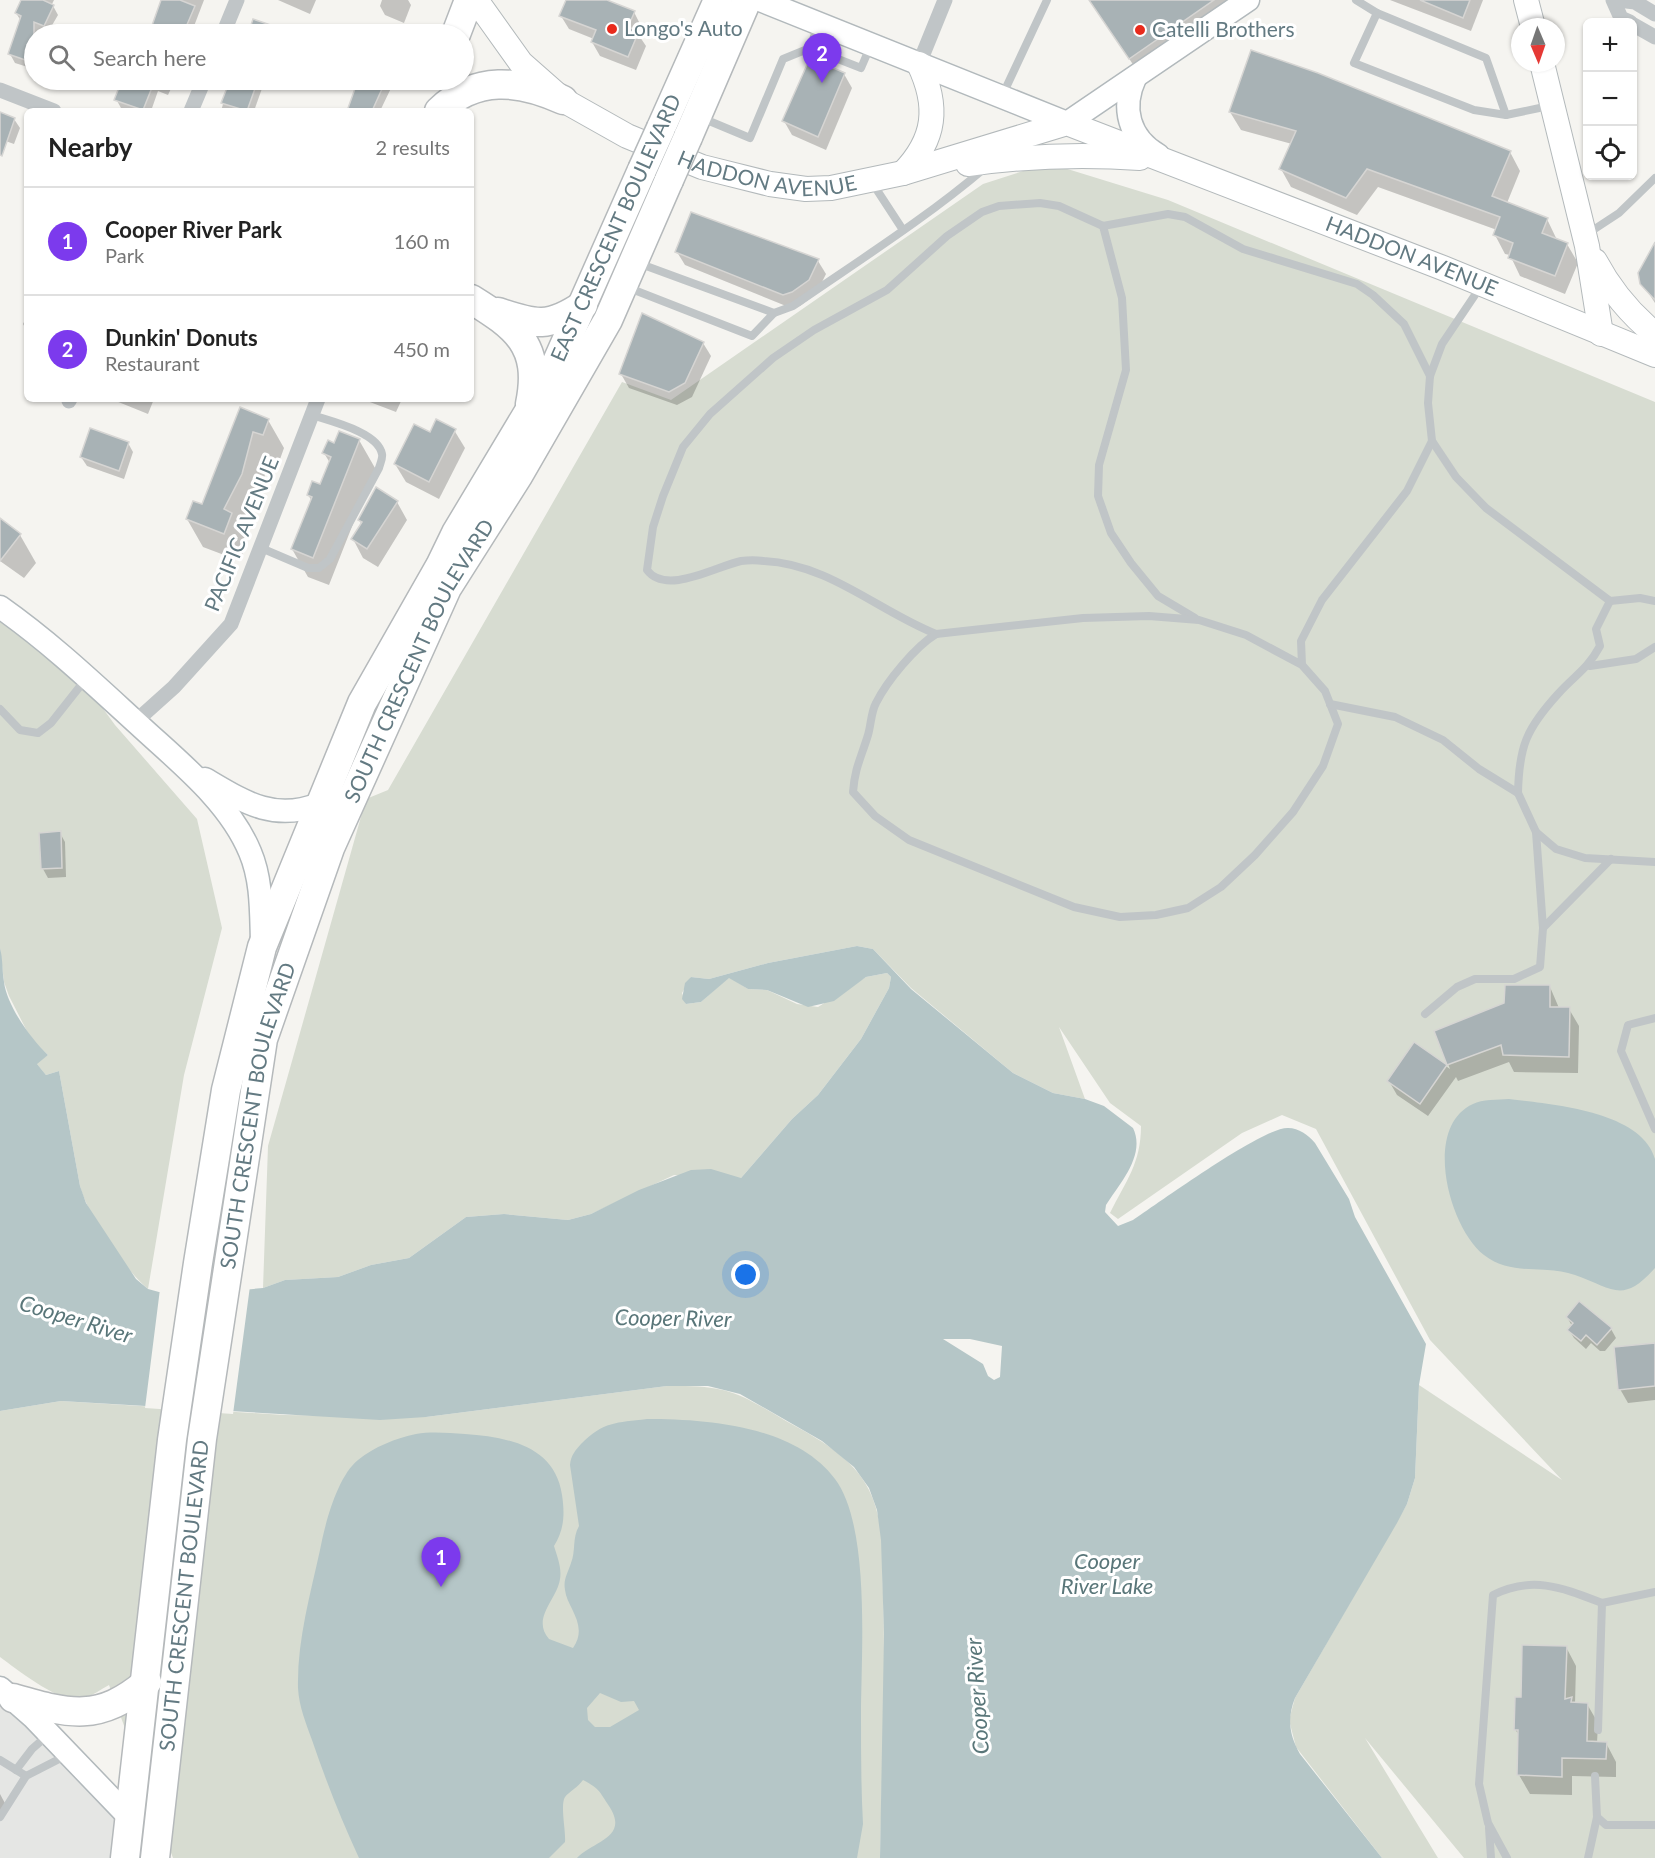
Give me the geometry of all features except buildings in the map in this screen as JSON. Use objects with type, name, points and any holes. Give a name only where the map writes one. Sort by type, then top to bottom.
[{"type":"highway","points":[[460,24],[468,0]]},
{"type":"highway","name":"EAST CRESCENT BOULEVARD","points":[[536,422],[552,373],[718,0]]},
{"type":"highway","name":"EAST CRESCENT BOULEVARD","points":[[507,452],[536,422],[608,320],[747,0]]},
{"type":"highway","points":[[474,89],[480,86],[527,86],[564,100]]},
{"type":"highway","points":[[430,108],[437,90]]},
{"type":"highway","points":[[442,108],[455,97],[471,90]]},
{"type":"highway","points":[[477,303],[519,319],[551,322],[562,319],[583,305]]},
{"type":"highway","points":[[477,303],[511,325],[529,351],[534,383],[536,422]]},
{"type":"highway","name":"SOUTH CRESCENT BOULEVARD","points":[[154,1858],[202,1439],[227,1261],[263,1040],[330,848],[447,588],[536,422]]},
{"type":"highway","name":"SOUTH CRESCENT BOULEVARD","points":[[125,1858],[147,1682],[172,1440],[198,1263],[226,1090],[262,946],[362,703],[440,566],[456,533],[507,452]]},
{"type":"highway","points":[[6,1693],[59,1711],[83,1713],[104,1709],[131,1696],[147,1682]]},
{"type":"highway","points":[[130,1818],[154,1858]]},
{"type":"main road","name":"HADDON AVENUE","points":[[476,0],[521,63],[564,100],[627,136],[702,167],[739,178],[806,189],[831,188],[903,173],[1067,123],[1482,284],[1655,355]]},
{"type":"main road","points":[[1526,0],[1531,18]]},
{"type":"main road","points":[[903,173],[919,157],[927,140],[932,119],[932,101],[919,64]]},
{"type":"main road","points":[[1544,72],[1586,241],[1601,334]]},
{"type":"main road","name":"HADDON AVENUE","points":[[903,173],[993,161],[1100,155],[1167,160]]},
{"type":"main road","points":[[1586,241],[1607,284],[1625,307],[1655,334]]},
{"type":"street","points":[[227,24],[237,0]]},
{"type":"street","points":[[760,0],[871,46],[1002,95],[1067,123],[1248,0]]},
{"type":"street","points":[[919,64],[945,0]]},
{"type":"street","points":[[1613,0],[1622,18]]},
{"type":"street","points":[[1618,0],[1635,2],[1655,14]]},
{"type":"street","points":[[1637,26],[1655,37]]},
{"type":"street","points":[[1135,78],[1127,98],[1130,125],[1136,137],[1148,149],[1167,160]]},
{"type":"street","points":[[0,90],[46,108]]},
{"type":"street","points":[[192,108],[200,90]]},
{"type":"street","name":"PACIFIC AVENUE","points":[[135,722],[174,687],[231,624],[317,402]]},
{"type":"street","points":[[0,607],[47,640],[185,768],[227,814],[250,852],[260,886],[262,946]]},
{"type":"street","points":[[185,768],[235,797],[273,812],[290,813],[320,804]]},
{"type":"street","points":[[6,1693],[130,1818]]},
{"type":"lane","points":[[1002,95],[1047,0]]},
{"type":"lane","points":[[1356,0],[1377,13],[1486,58],[1506,115]]},
{"type":"lane","points":[[1377,13],[1354,63],[1473,110],[1506,115],[1552,106]]},
{"type":"lane","points":[[810,48],[819,24]]},
{"type":"lane","points":[[693,127],[750,138],[783,59],[810,48],[861,68],[871,46]]},
{"type":"lane","points":[[628,274],[752,336],[774,313],[793,306],[948,199],[993,161]]},
{"type":"lane","points":[[1586,241],[1655,178]]},
{"type":"lane","points":[[871,180],[903,230]]},
{"type":"lane","points":[[936,634],[889,611],[855,590],[795,566],[766,561],[742,561],[684,579],[661,580],[651,576],[647,570],[653,527],[682,447],[710,414],[772,358],[814,330],[887,290],[947,236],[982,212],[1009,204],[1040,203],[1070,210],[1103,226],[1168,214],[1185,217],[1243,249],[1357,284],[1404,324],[1430,376]]},
{"type":"lane","points":[[1103,226],[1122,298],[1126,370],[1099,465],[1098,496],[1111,534],[1158,596],[1199,620],[1246,635],[1302,664],[1325,691],[1338,724],[1323,766],[1293,812],[1255,855],[1221,887],[1188,908],[1156,915],[1120,917],[1074,907],[909,840],[875,816],[853,792],[855,766],[867,738],[876,704],[902,667],[925,641],[936,634],[1083,618],[1149,616],[1199,620]]},
{"type":"lane","points":[[628,274],[774,313]]},
{"type":"lane","points":[[1482,284],[1442,344],[1430,376],[1428,403],[1432,441],[1456,477],[1486,508],[1610,601],[1640,598],[1655,601]]},
{"type":"lane","points":[[261,548],[308,568],[319,568],[330,559],[380,468],[383,455],[376,443],[360,432],[312,415]]},
{"type":"lane","points":[[1302,664],[1301,641],[1322,600],[1407,491],[1432,441]]},
{"type":"lane","points":[[1425,1014],[1457,987],[1474,979],[1514,979],[1539,967],[1543,928],[1536,832],[1518,793],[1519,761],[1526,735],[1558,694],[1590,666],[1600,646],[1596,629],[1610,601]]},
{"type":"lane","points":[[1590,666],[1636,659],[1655,648]]},
{"type":"lane","points":[[0,709],[20,730],[38,734],[51,723],[87,677]]},
{"type":"lane","points":[[1330,704],[1395,717],[1443,740],[1479,769],[1518,793]]},
{"type":"lane","points":[[1536,832],[1556,849],[1585,858],[1655,862]]},
{"type":"lane","points":[[1543,928],[1611,859]]},
{"type":"lane","points":[[1655,1018],[1628,1025],[1622,1051],[1655,1129]]},
{"type":"lane","points":[[1491,1858],[1488,1823],[1479,1784],[1493,1595],[1511,1586],[1555,1585],[1602,1603],[1655,1592]]},
{"type":"lane","points":[[1598,1730],[1602,1603]]},
{"type":"lane","points":[[16,1770],[32,1749],[49,1734]]},
{"type":"lane","points":[[0,1817],[26,1776],[69,1754]]},
{"type":"lane","points":[[0,1760],[26,1776]]},
{"type":"lane","points":[[1588,1858],[1597,1818],[1595,1776]]},
{"type":"lane","points":[[1597,1818],[1606,1825],[1655,1825]]},
{"type":"lane","points":[[1488,1823],[1507,1858]]},
{"type":"shaded area","points":[[1048,163],[1168,200],[1655,402],[1655,1858],[1464,1858],[1365,1738],[1438,1858],[1382,1858],[1296,1747],[1289,1720],[1295,1698],[1407,1504],[1415,1478],[1419,1385],[1562,1480],[1430,1340],[1316,1129],[1282,1115],[1242,1133],[1118,1219],[1110,1213],[1135,1161],[1141,1126],[1110,1103],[1059,1027],[1085,1099],[1053,1093],[1013,1073],[911,988],[873,949],[857,946],[768,963],[709,979],[691,977],[682,993],[686,1004],[701,1002],[729,977],[748,989],[767,990],[797,1004],[818,1007],[866,977],[887,973],[891,977],[889,988],[861,1039],[818,1095],[792,1119],[741,1178],[674,1175],[591,1214],[568,1220],[504,1214],[466,1217],[409,1258],[371,1265],[338,1277],[285,1280],[263,1288],[268,1146],[366,799],[388,790],[622,382],[671,400],[983,184]]},
{"type":"shaded area","points":[[0,607],[63,654],[115,725],[197,819],[222,928],[184,1075],[148,1289],[108,1241],[90,1211],[80,1186],[59,1071],[46,1075],[36,1063],[48,1055],[31,1039],[4,982],[0,948]]},
{"type":"shaded area","points":[[667,1386],[703,1387],[742,1396],[810,1434],[844,1458],[862,1478],[869,1490],[878,1515],[882,1554],[884,1692],[880,1858],[173,1858],[109,1685],[83,1699],[63,1697],[28,1678],[0,1657],[0,1411],[61,1401],[284,1415],[426,1417]]},
{"type":"shaded area","points":[[0,1688],[130,1818],[125,1858],[0,1858]]},
{"type":"water","name":"Cooper River Lake","points":[[857,946],[873,949],[911,989],[1013,1073],[1053,1093],[1085,1099],[1104,1106],[1133,1128],[1136,1138],[1134,1158],[1130,1168],[1106,1205],[1105,1212],[1118,1226],[1133,1220],[1235,1152],[1275,1131],[1296,1129],[1315,1143],[1349,1199],[1355,1217],[1426,1344],[1419,1385],[1415,1478],[1407,1504],[1295,1698],[1290,1719],[1293,1740],[1300,1754],[1382,1858],[880,1858],[884,1634],[881,1540],[877,1510],[869,1488],[854,1467],[822,1441],[740,1394],[708,1386],[667,1386],[426,1417],[380,1420],[61,1401],[0,1411],[0,948],[4,982],[10,1001],[27,1031],[48,1055],[37,1064],[46,1075],[59,1071],[80,1186],[86,1203],[136,1279],[148,1289],[190,1295],[263,1288],[285,1280],[338,1277],[371,1265],[409,1258],[466,1217],[504,1214],[568,1220],[591,1214],[639,1190],[691,1170],[711,1169],[741,1178],[792,1119],[818,1095],[861,1039],[889,988],[891,977],[887,973],[866,977],[834,1001],[808,1007],[767,990],[748,989],[729,978],[701,1002],[686,1004],[682,999],[685,983],[691,977],[709,979],[768,963]],"holes":[[[943,1339],[970,1339],[1002,1346],[1000,1377],[994,1380],[988,1376],[983,1364]]]},
{"type":"water","points":[[1509,1099],[1593,1113],[1633,1130],[1647,1143],[1655,1159],[1655,1268],[1634,1287],[1617,1290],[1563,1272],[1506,1266],[1484,1255],[1471,1242],[1460,1223],[1446,1178],[1445,1155],[1448,1134],[1457,1116],[1473,1104],[1485,1100]]},
{"type":"water","points":[[647,1419],[723,1424],[774,1437],[797,1447],[818,1461],[835,1479],[846,1500],[854,1528],[861,1592],[863,1824],[857,1858],[577,1858],[607,1838],[615,1825],[614,1817],[601,1794],[583,1780],[565,1797],[563,1806],[565,1842],[549,1858],[359,1858],[317,1755],[303,1715],[298,1688],[298,1670],[308,1601],[329,1515],[344,1478],[358,1460],[371,1451],[393,1441],[422,1433],[481,1435],[513,1442],[540,1455],[558,1478],[563,1509],[562,1528],[554,1546],[560,1566],[560,1579],[544,1616],[544,1631],[549,1639],[573,1648],[579,1632],[578,1624],[565,1586],[579,1526],[570,1465],[571,1458],[589,1436],[604,1427]],"holes":[[[600,1693],[621,1702],[634,1701],[639,1710],[610,1727],[595,1727],[588,1720],[587,1708]]]},
{"type":"pier","points":[[250,1286],[233,1414],[145,1408],[160,1289],[190,1292]]},
{"type":"place","name":"Longo's Auto","points":[[612,29]]},
{"type":"place","name":"Catelli Brothers","points":[[1140,30]]},
{"type":"place","name":"Dunkin' Donuts","points":[[822,83]]},
{"type":"place","name":"Cooper River Park","points":[[441,1587]]},
{"type":"water label","name":"Cooper River","points":[[673,1318]]},
{"type":"water label","name":"Cooper River","points":[[76,1319]]},
{"type":"water label","name":"Cooper River","points":[[977,1696]]}]
